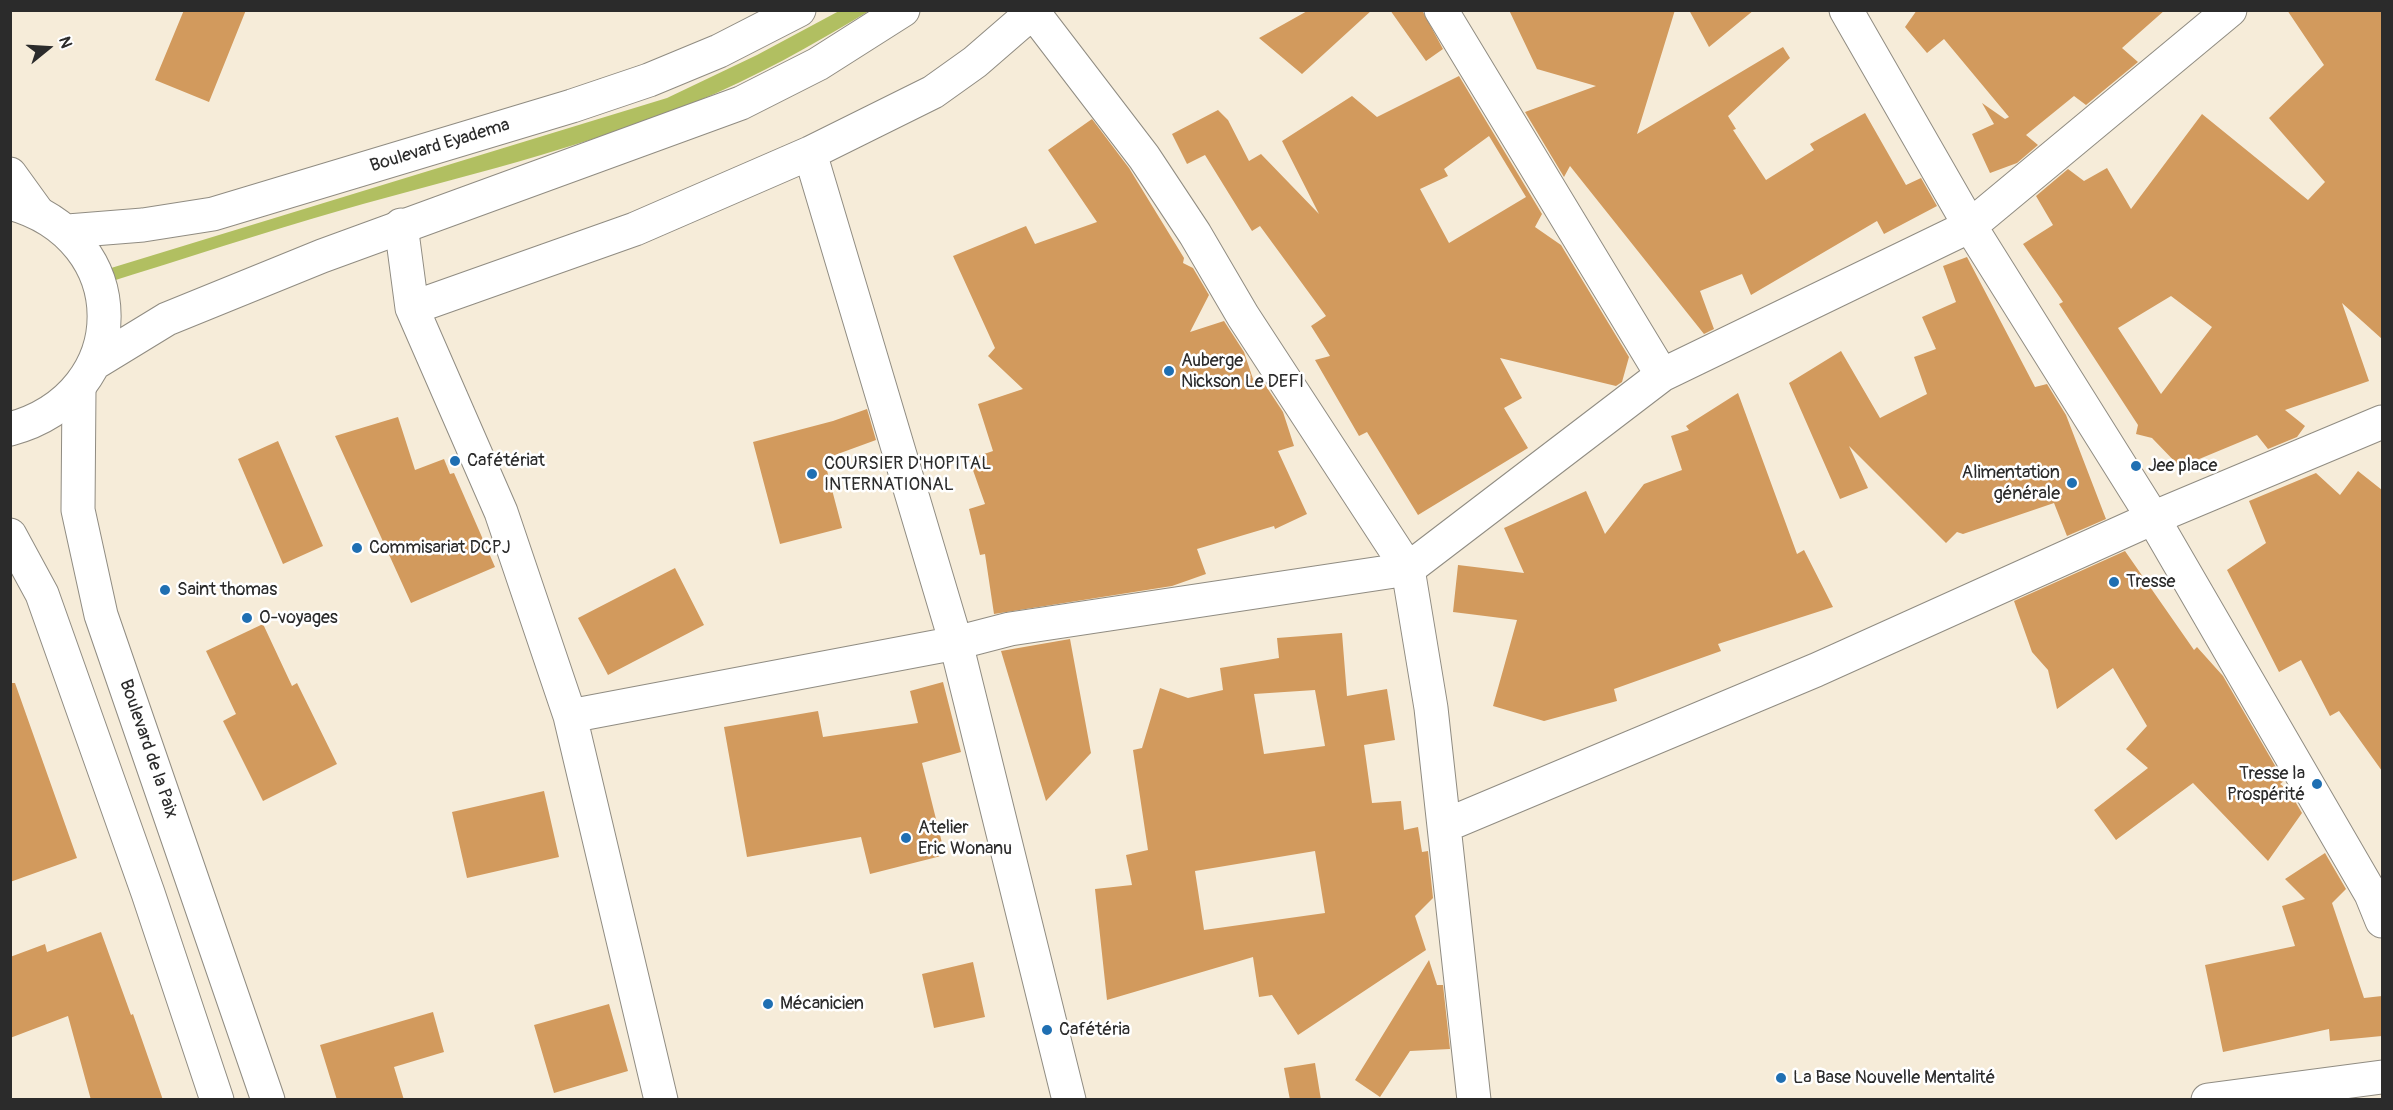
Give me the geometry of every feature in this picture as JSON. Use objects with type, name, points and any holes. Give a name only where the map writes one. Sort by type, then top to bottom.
[{"type":"main road","name":"Boulevard Eyadema","points":[[68,231],[143,225],[213,214],[561,110],[649,80],[719,51],[799,10]]},
{"type":"main road","points":[[10,429],[33,422],[87,376],[167,319],[401,225],[675,129],[741,103],[818,64],[903,10]]},
{"type":"main road","points":[[1440,10],[1662,375]]},
{"type":"main road","points":[[1846,10],[1970,226],[2153,518],[2378,901]]},
{"type":"main road","points":[[570,716],[956,643],[1010,629],[1408,569],[1662,375],[1970,226],[2230,10]]},
{"type":"main road","points":[[412,308],[635,228],[810,153],[933,92],[975,62],[1034,11],[1144,157],[1195,234],[1243,316],[1408,569],[1431,708],[1474,1100]]},
{"type":"main road","points":[[810,153],[956,643],[1069,1100]]},
{"type":"main road","points":[[10,174],[23,206]]},
{"type":"main road","name":"Boulevard de la Paix","points":[[23,206],[68,231],[90,259],[102,293],[104,329],[87,376],[78,510],[101,615],[268,1100]]},
{"type":"main road","points":[[401,225],[412,308],[501,512],[570,716],[661,1100]]},
{"type":"main road","points":[[1443,826],[1877,643],[2153,518],[2382,422]]},
{"type":"main road","points":[[10,535],[42,594],[148,893],[218,1100]]},
{"type":"main road","points":[[2208,1100],[2382,1077]]},
{"type":"green space","points":[[839,11],[869,11],[761,72],[693,103],[650,119],[563,148],[312,219],[103,284],[98,272],[667,98],[757,55]]},
{"type":"building","points":[[184,10],[246,10],[209,102],[155,80]]},
{"type":"building","points":[[1309,10],[1372,10],[1302,74],[1259,38]]},
{"type":"building","points":[[1390,10],[1422,10],[1443,49],[1426,61]]},
{"type":"building","points":[[1509,10],[1675,10],[1637,134],[1783,47],[1790,58],[1728,116],[1736,129],[1733,130],[1766,180],[1814,150],[1810,144],[1865,113],[1906,185],[1921,178],[1937,206],[1884,234],[1877,221],[1751,295],[1742,274],[1700,291],[1714,329],[1704,334],[1570,166],[1564,177],[1525,112],[1596,86],[1537,69]]},
{"type":"building","points":[[1689,10],[1754,10],[1709,47]]},
{"type":"building","points":[[1917,10],[2165,10],[2122,48],[2138,62],[2086,105],[2074,96],[2026,135],[2038,145],[2017,163],[1990,173],[1972,134],[1994,124],[1982,103],[2005,119],[2009,117],[1944,39],[1927,53],[1905,27]]},
{"type":"building","points":[[2287,10],[2382,10],[2382,339],[2342,303],[2369,381],[2285,410],[2305,426],[2297,437],[2268,449],[2257,435],[2180,467],[2152,438],[2136,434],[2138,425],[2059,304],[2063,302],[2023,244],[2053,225],[2036,196],[2068,169],[2084,181],[2107,168],[2131,209],[2202,114],[2308,200],[2325,182],[2269,118],[2324,65]],"holes":[[[2171,296],[2212,327],[2161,394],[2118,328]]]},
{"type":"building","points":[[1459,76],[1542,214],[1535,227],[1561,245],[1629,357],[1622,382],[1616,386],[1500,358],[1522,398],[1504,408],[1528,448],[1418,515],[1367,432],[1359,436],[1315,360],[1330,356],[1311,326],[1326,316],[1260,226],[1252,231],[1205,155],[1187,164],[1172,134],[1218,110],[1228,120],[1249,161],[1261,154],[1319,214],[1282,141],[1352,96],[1377,117]],"holes":[[[1489,136],[1526,197],[1449,243],[1420,189],[1448,176],[1444,169]]]},
{"type":"building","points":[[1092,119],[1129,168],[1184,258],[1183,263],[1193,268],[1209,295],[1190,332],[1224,321],[1244,352],[1253,379],[1260,377],[1283,412],[1294,446],[1278,451],[1307,514],[1275,529],[1274,526],[1197,549],[1206,574],[1172,586],[994,614],[985,554],[980,555],[969,509],[985,504],[969,459],[993,451],[978,404],[1023,389],[988,356],[995,348],[953,256],[1026,226],[1035,244],[1097,222],[1048,150]]},
{"type":"building","points":[[1967,257],[2035,387],[2047,384],[2066,415],[2106,519],[2067,536],[2054,503],[1963,534],[1957,532],[1946,543],[1849,446],[1868,488],[1840,499],[1789,383],[1841,351],[1880,418],[1927,394],[1914,357],[1936,349],[1922,317],[1956,302],[1943,266]]},
{"type":"building","points":[[1738,393],[1797,554],[1804,550],[1833,607],[1718,644],[1721,651],[1614,689],[1617,701],[1544,721],[1493,706],[1517,620],[1453,612],[1458,565],[1524,573],[1504,528],[1586,491],[1605,534],[1644,484],[1682,470],[1671,436],[1689,430],[1686,426]]},
{"type":"building","points":[[867,409],[876,440],[824,459],[842,528],[780,544],[753,442],[833,421]]},
{"type":"building","points":[[398,417],[415,470],[444,459],[450,474],[454,473],[495,567],[411,603],[335,436]]},
{"type":"building","points":[[278,441],[323,546],[283,564],[238,459]]},
{"type":"building","points":[[2358,471],[2382,490],[2382,771],[2339,711],[2330,716],[2301,660],[2279,672],[2227,570],[2266,543],[2249,501],[2316,473],[2340,495]]},
{"type":"building","points":[[2125,551],[2194,650],[2197,647],[2223,676],[2284,781],[2280,784],[2289,791],[2302,813],[2268,861],[2193,783],[2116,840],[2094,810],[2148,768],[2126,749],[2147,726],[2113,668],[2057,709],[2048,670],[2032,652],[2014,601]]},
{"type":"building","points":[[675,568],[704,625],[608,675],[578,618]]},
{"type":"building","points":[[263,624],[292,686],[297,683],[337,764],[263,801],[223,721],[236,714],[206,651]]},
{"type":"building","points":[[1342,633],[1347,696],[1387,689],[1395,740],[1364,745],[1372,803],[1401,801],[1404,830],[1418,827],[1422,852],[1428,851],[1433,898],[1415,916],[1426,950],[1298,1035],[1272,995],[1259,997],[1253,957],[1107,1000],[1095,889],[1132,885],[1126,855],[1148,850],[1133,750],[1142,748],[1160,688],[1188,698],[1223,690],[1220,668],[1279,658],[1277,638]],"holes":[[[1315,690],[1325,746],[1264,754],[1254,694]],[[1315,851],[1325,913],[1204,930],[1195,871]]]},
{"type":"building","points":[[1070,639],[1091,753],[1046,801],[1001,651]]},
{"type":"building","points":[[943,682],[961,752],[922,763],[945,855],[870,874],[861,837],[747,857],[724,727],[818,711],[823,737],[918,723],[910,691]]},
{"type":"building","points":[[10,683],[15,683],[77,858],[10,882]]},
{"type":"building","points":[[544,791],[559,857],[467,878],[452,812]]},
{"type":"building","points":[[2325,853],[2346,889],[2332,903],[2364,998],[2382,996],[2382,1036],[2330,1041],[2329,1029],[2223,1052],[2205,965],[2295,946],[2282,906],[2305,899],[2285,879]]},
{"type":"building","points":[[101,932],[163,1100],[91,1100],[68,1016],[10,1038],[10,957],[45,944],[47,952]]},
{"type":"building","points":[[1429,960],[1437,985],[1443,985],[1450,1049],[1410,1051],[1380,1097],[1355,1080]]},
{"type":"building","points":[[973,962],[985,1017],[934,1028],[922,974]]},
{"type":"building","points":[[609,1004],[628,1071],[554,1093],[534,1025]]},
{"type":"building","points":[[433,1012],[444,1052],[394,1067],[404,1100],[337,1100],[320,1045]]},
{"type":"building","points":[[1315,1063],[1321,1100],[1290,1100],[1284,1068]]},
{"type":"place","name":"Auberge Nickson Le DEFI","points":[[1169,371]]},
{"type":"place","name":"Cafétériat","points":[[455,461]]},
{"type":"place","name":"Jee place","points":[[2136,466]]},
{"type":"place","name":"COURSIER D'HOPITAL INTERNATIONAL","points":[[812,474]]},
{"type":"place","name":"Alimentation générale","points":[[2072,483]]},
{"type":"place","name":"Commisariat DCPJ","points":[[357,548]]},
{"type":"place","name":"Tresse","points":[[2114,582]]},
{"type":"place","name":"Saint thomas","points":[[165,590]]},
{"type":"place","name":"O-voyages","points":[[247,618]]},
{"type":"place","name":"Tresse la Prospérité","points":[[2317,784]]},
{"type":"place","name":"Atelier Eric Wonanu","points":[[906,838]]},
{"type":"place","name":"Mécanicien","points":[[768,1004]]},
{"type":"place","name":"Cafétéria","points":[[1047,1030]]},
{"type":"place","name":"La Base Nouvelle Mentalité","points":[[1781,1078]]}]
